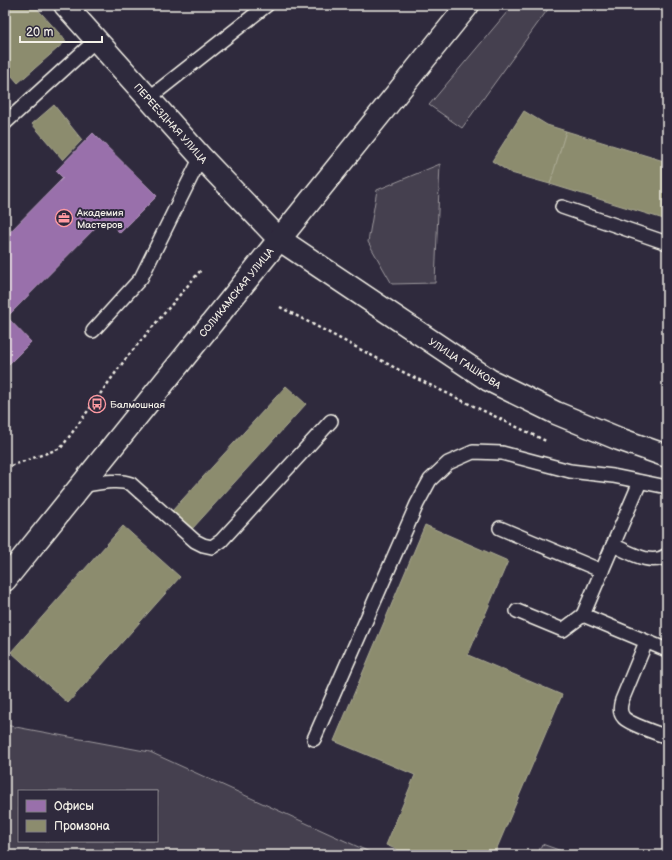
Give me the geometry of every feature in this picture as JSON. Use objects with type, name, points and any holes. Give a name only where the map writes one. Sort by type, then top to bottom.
[{"type":"street","name":"ПЕРЕЕЗДНАЯ УЛИЦА","points":[[65,5],[150,98],[201,157],[279,239]]},
{"type":"street","name":"СОЛИКАМСКАЯ УЛИЦА","points":[[5,580],[468,5]]},
{"type":"street","name":"УЛИЦА ГАШКОВА","points":[[279,239],[489,380],[556,413],[619,439],[667,456]]},
{"type":"lane","points":[[150,98],[267,5]]},
{"type":"lane","points":[[7,117],[96,40]]},
{"type":"lane","points":[[93,331],[141,278],[201,157]]},
{"type":"lane","points":[[562,207],[667,244]]},
{"type":"lane","points":[[80,486],[118,482],[126,482],[131,484],[195,541],[212,547],[221,542],[331,421]]},
{"type":"lane","points":[[314,739],[417,504],[430,480],[448,462],[473,452],[502,453],[570,471],[613,476],[667,487]]},
{"type":"lane","points":[[517,611],[563,630],[583,615],[640,482]]},
{"type":"lane","points":[[500,528],[602,571]]},
{"type":"lane","points":[[613,545],[650,560],[658,560],[667,555]]},
{"type":"lane","points":[[583,615],[667,650]]},
{"type":"lane","points":[[646,642],[620,708],[624,717],[633,723],[667,737]]},
{"type":"path","points":[[5,468],[61,448],[126,357],[201,270]]},
{"type":"path","points":[[280,307],[405,373],[547,442]]},
{"type":"shaded area","points":[[513,5],[551,5],[462,128],[429,105]]},
{"type":"shaded area","points":[[440,164],[435,283],[392,284],[368,242],[377,190]]},
{"type":"shaded area","points":[[5,725],[150,752],[376,855],[5,855]]},
{"type":"shaded area","points":[[542,844],[573,855],[537,855]]},
{"type":"building: Офисы","points":[[93,133],[157,196],[120,233],[105,218],[7,317],[31,342],[5,368],[5,237],[63,178],[56,171]]},
{"type":"building: Промзона","points":[[5,5],[34,5],[66,41],[18,83],[5,68]]},
{"type":"building: Промзона","points":[[54,105],[82,140],[63,160],[32,124]]},
{"type":"building: Промзона","points":[[524,111],[547,125],[566,131],[550,184],[511,173],[492,161]]},
{"type":"building: Промзона","points":[[566,131],[667,162],[667,220],[550,184]]},
{"type":"building: Промзона","points":[[286,386],[306,404],[192,529],[172,511]]},
{"type":"building: Промзона","points":[[425,525],[508,561],[468,655],[562,695],[494,855],[410,855],[386,845],[415,775],[334,741]]},
{"type":"building: Промзона","points":[[123,526],[180,577],[68,703],[11,652]]},
{"type":"place","name":"Академия Мастеров","points":[[64,218]]},
{"type":"place","name":"Балмошная","points":[[97,404]]}]
